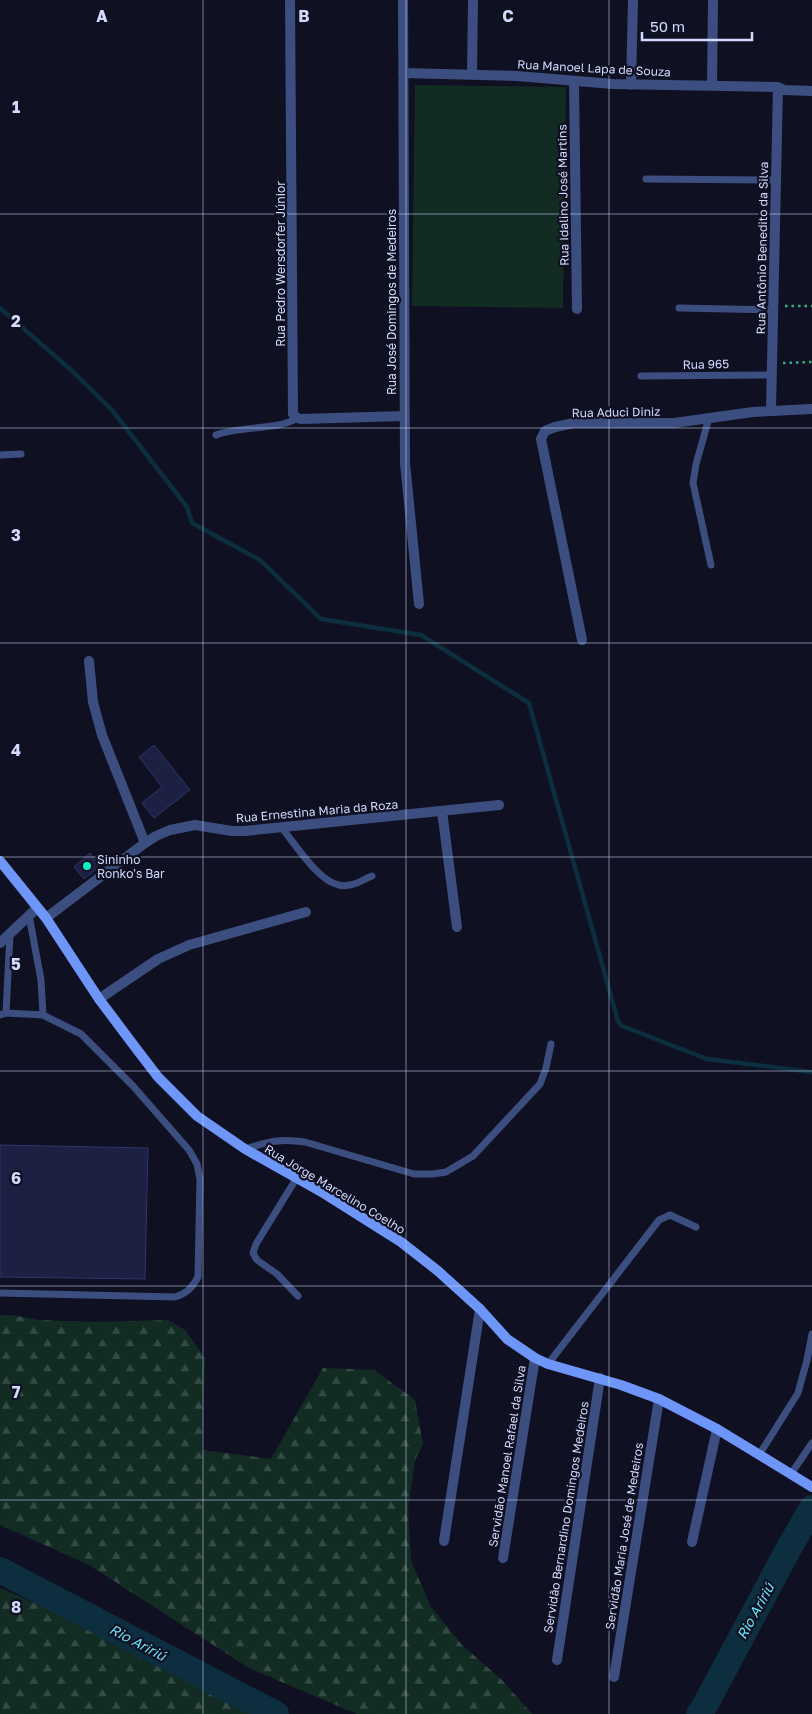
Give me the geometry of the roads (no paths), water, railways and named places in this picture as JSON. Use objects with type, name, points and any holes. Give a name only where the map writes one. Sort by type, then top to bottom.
[{"type":"street","name":"Rua Pedro Wersdorfer Júnior","points":[[290,0],[293,414],[297,418]]},
{"type":"street","name":"Rua José Domingos de Medeiros","points":[[403,0],[405,463],[419,604]]},
{"type":"street","points":[[472,74],[473,0]]},
{"type":"street","points":[[631,85],[633,0]]},
{"type":"street","points":[[712,0],[712,86]]},
{"type":"street","name":"Rua Manoel Lapa de Souza","points":[[403,73],[517,76],[631,85],[778,87],[784,90],[812,91]]},
{"type":"street","name":"Rua Idalino José Martins","points":[[574,82],[577,309]]},
{"type":"street","name":"Rua Antônio Benedito da Silva","points":[[771,410],[778,87]]},
{"type":"street","name":"Rua Aduci Diniz","points":[[582,640],[541,439],[545,431],[574,423],[674,423],[771,410],[812,409]]},
{"type":"street","points":[[297,418],[404,416]]},
{"type":"street","points":[[89,661],[93,702],[102,735],[145,843]]},
{"type":"street","name":"Rua Ernestina Maria da Roza","points":[[46,918],[145,843],[170,830],[195,825],[232,831],[282,828],[500,805]]},
{"type":"street","points":[[442,811],[457,927]]},
{"type":"street","name":"Rua Jorge Marcelino Coelho","points":[[0,861],[46,918],[99,999],[158,1076],[197,1116],[245,1149],[325,1194],[401,1242],[480,1310],[507,1339],[535,1358],[548,1364],[600,1378],[659,1399],[717,1429],[809,1485]]},
{"type":"street","points":[[0,943],[37,908]]},
{"type":"street","points":[[99,999],[158,959],[189,945],[306,912]]},
{"type":"street","points":[[444,1541],[480,1310]]},
{"type":"street","name":"Servidão Manoel Rafael da Silva","points":[[503,1558],[535,1358]]},
{"type":"street","name":"Servidão Bernardino Domingos Medeiros","points":[[556,1660],[600,1378]]},
{"type":"street","name":"Servidão Maria José de Medeiros","points":[[614,1677],[659,1399]]},
{"type":"street","points":[[692,1542],[717,1429]]},
{"type":"lane","points":[[646,179],[776,180]]},
{"type":"lane","points":[[679,308],[773,308]]},
{"type":"lane","name":"Rua 965","points":[[641,376],[772,375]]},
{"type":"lane","points":[[216,435],[226,431],[291,422],[297,418]]},
{"type":"lane","points":[[709,418],[696,464],[693,483],[712,565]]},
{"type":"lane","points":[[0,454],[20,454]]},
{"type":"lane","points":[[282,828],[320,875],[330,881],[339,885],[350,885],[372,876]]},
{"type":"lane","points":[[29,915],[41,980],[43,1015]]},
{"type":"lane","points":[[0,1293],[175,1296],[185,1294],[193,1287],[198,1277],[200,1179],[197,1164],[189,1150],[133,1086],[81,1034],[43,1015],[3,1014],[10,934]]},
{"type":"lane","points":[[245,1149],[289,1139],[414,1174],[446,1172],[473,1156],[540,1084],[546,1068],[551,1044]]},
{"type":"lane","points":[[296,1179],[256,1244],[253,1253],[257,1260],[281,1278],[298,1296]]},
{"type":"lane","points":[[548,1364],[659,1220],[670,1215],[696,1227]]},
{"type":"lane","points":[[759,1455],[798,1393],[812,1334]]},
{"type":"lane","points":[[791,1474],[812,1443]]},
{"type":"waterway","points":[[0,308],[70,369],[112,410],[187,507],[192,523],[260,560],[321,619],[421,635],[529,703],[618,1021],[622,1026],[707,1059],[812,1072]]},
{"type":"waterway","name":"Rio Aririú","points":[[699,1714],[812,1508]]},
{"type":"waterway","name":"Rio Aririú","points":[[0,1570],[276,1714]]},
{"type":"place","name":"Sininho Ronko's Bar","points":[[87,866]]}]
